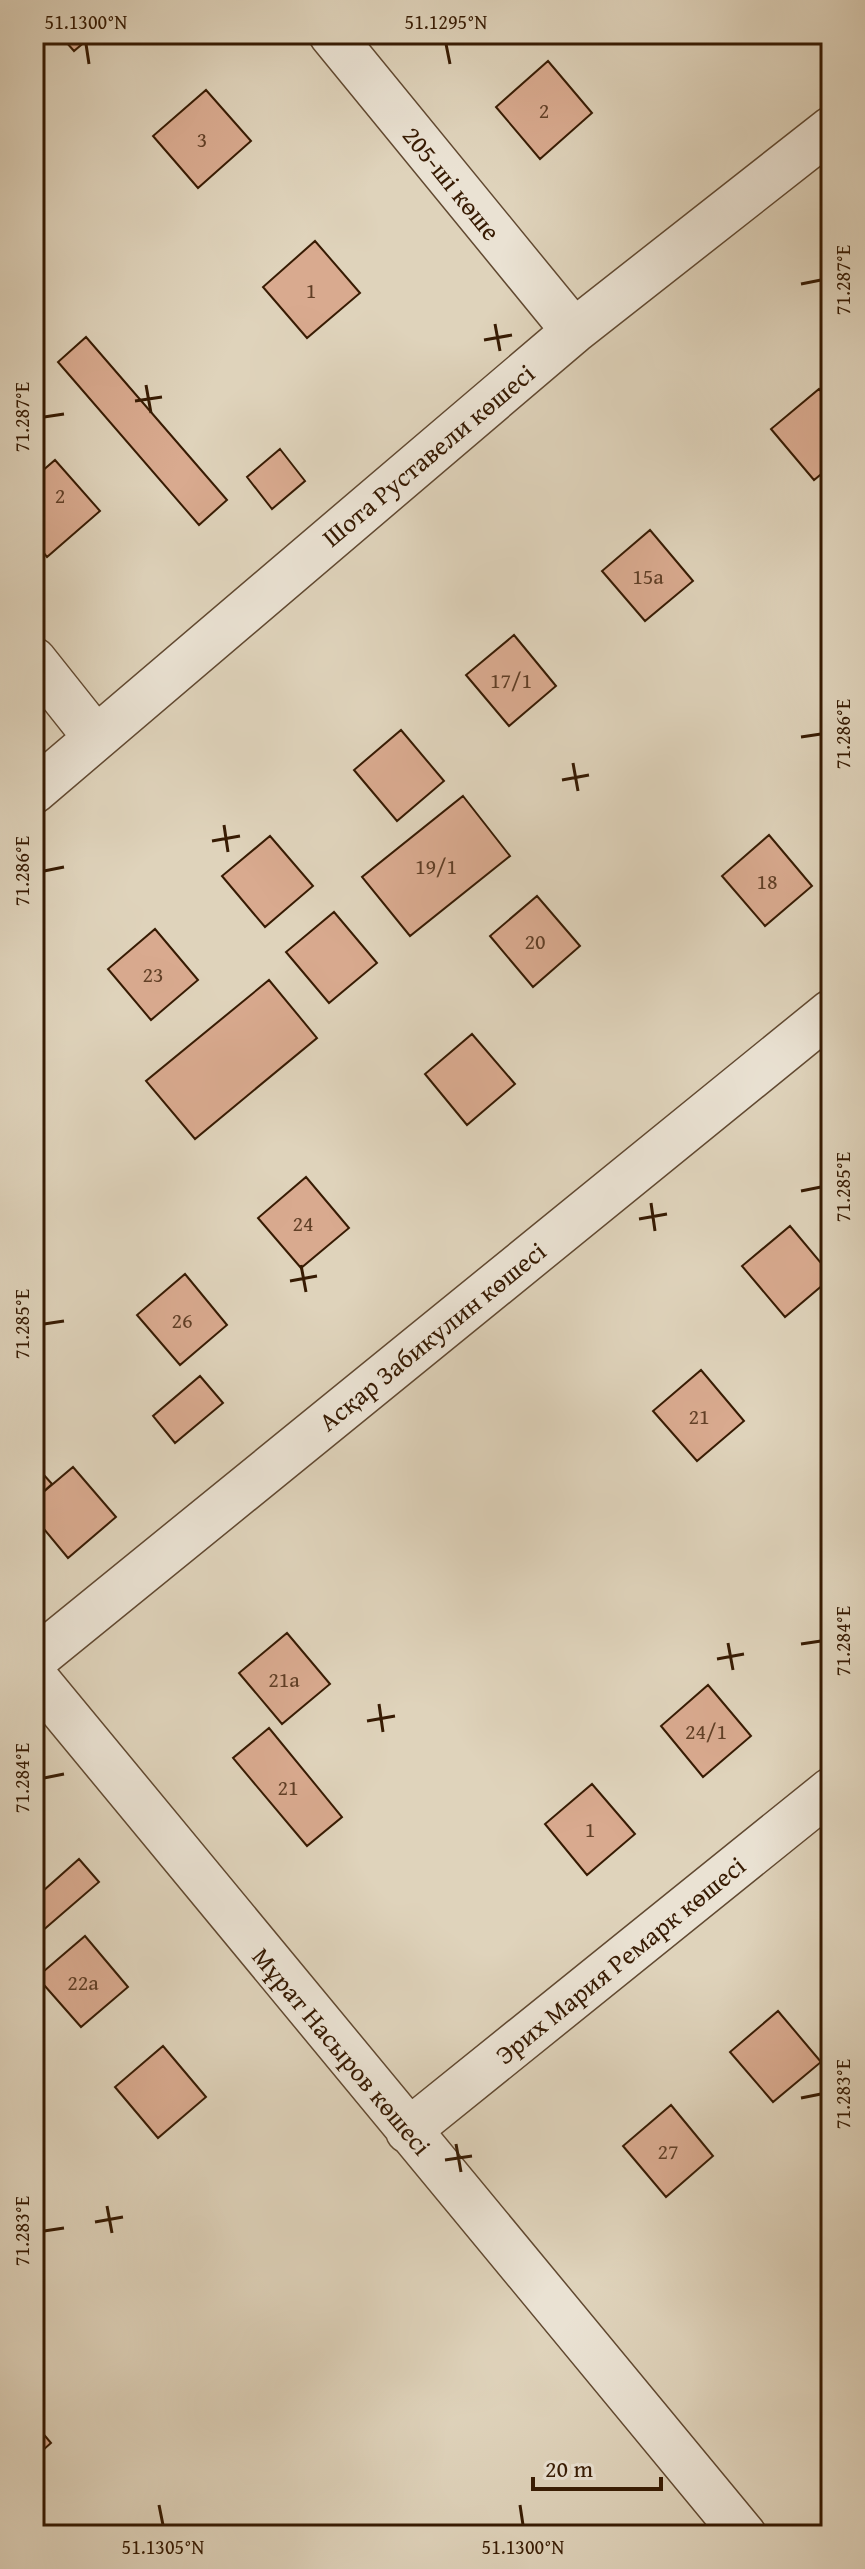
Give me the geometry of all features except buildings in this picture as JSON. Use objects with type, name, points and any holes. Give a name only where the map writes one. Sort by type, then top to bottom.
[{"type":"street","name":"205-ші көше","points":[[331,34],[574,331]]},
{"type":"street","name":"Шота Руставели көшесі","points":[[34,791],[574,331],[831,129]]},
{"type":"street","points":[[34,660],[96,738]]},
{"type":"street","name":"Асқар Забикулин көшесі","points":[[34,1660],[831,1012]]},
{"type":"street","name":"Мұрат Насыров көшесі","points":[[34,1676],[744,2535]]},
{"type":"street","name":"Эрих Мария Ремарк көшесі","points":[[408,2131],[831,1790]]}]
